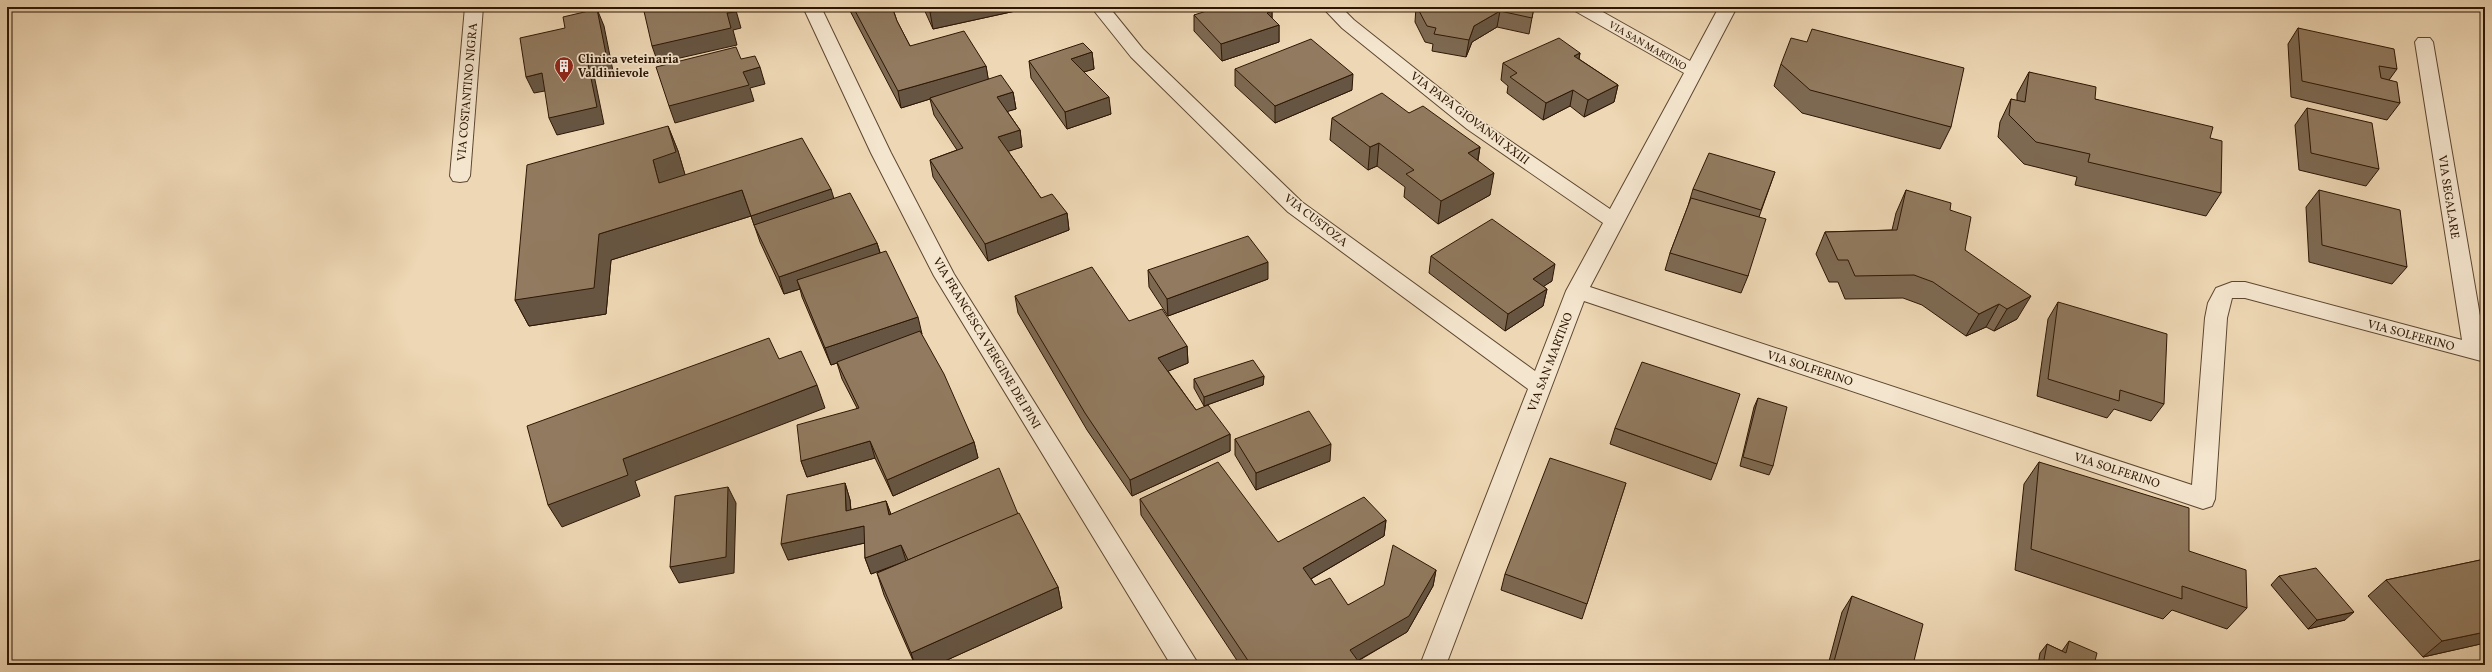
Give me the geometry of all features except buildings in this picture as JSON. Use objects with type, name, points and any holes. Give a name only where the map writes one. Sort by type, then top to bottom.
[{"type":"street","name":"VIA COSTANTINO NIGRA","points":[[460,176],[474,7]]},
{"type":"street","name":"VIA FRANCESCA VERGINE DEI PINI","points":[[812,7],[881,153],[945,276],[1186,665]]},
{"type":"street","name":"VIA CUSTOZA","points":[[1100,7],[1137,53],[1295,207],[1541,386]]},
{"type":"street","name":"VIA PAPA GIOVANNI XXIII","points":[[1331,7],[1348,24],[1474,125],[1615,222]]},
{"type":"street","name":"VIA SAN MARTINO","points":[[1581,7],[1694,71]]},
{"type":"street","name":"VIA SAN MARTINO","points":[[1433,665],[1578,291],[1728,7]]},
{"type":"street","name":"VIA SEGALARE","points":[[2424,42],[2480,353]]},
{"type":"street","name":"VIA SOLFERINO","points":[[1578,291],[2203,499],[2216,318],[2219,303],[2224,294],[2232,290],[2245,290],[2480,353]]},
{"type":"place","name":"Clinica veteinaria Valdinievole","points":[[564,83]]}]
